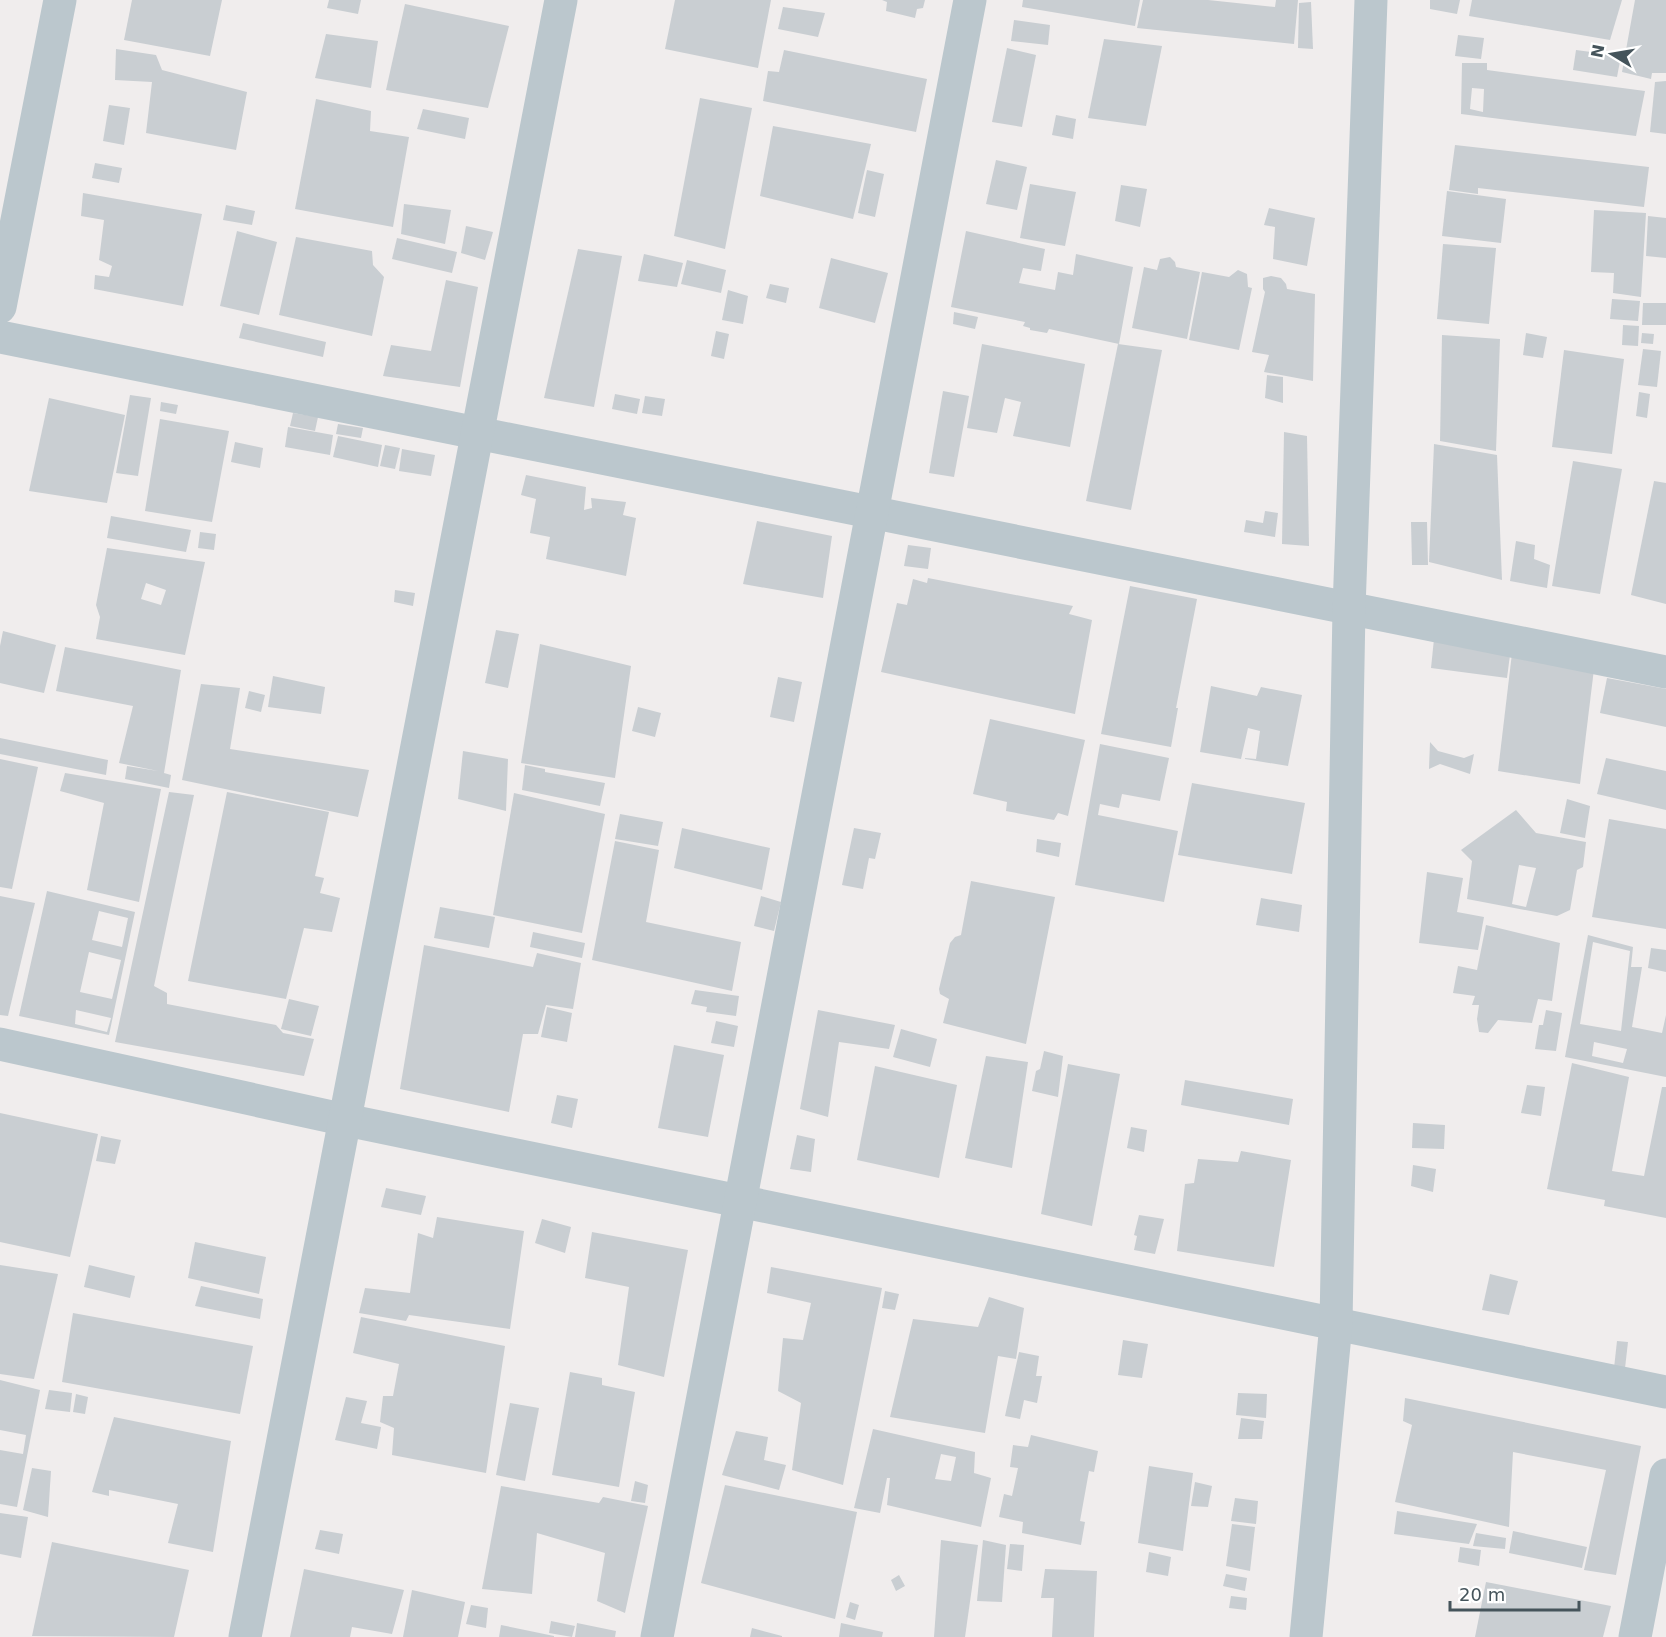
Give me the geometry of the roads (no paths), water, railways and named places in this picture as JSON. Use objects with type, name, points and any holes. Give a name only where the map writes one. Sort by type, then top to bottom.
[{"type":"street","points":[[0,307],[4,268],[60,0]]},
{"type":"street","points":[[245,1637],[561,0]]},
{"type":"street","points":[[657,1637],[970,0]]},
{"type":"street","points":[[1306,1637],[1336,1324],[1349,609],[1371,0]]},
{"type":"street","points":[[0,337],[1666,672]]},
{"type":"street","points":[[0,1044],[346,1120],[1666,1392]]},
{"type":"street","points":[[1635,1637],[1666,1475]]}]
